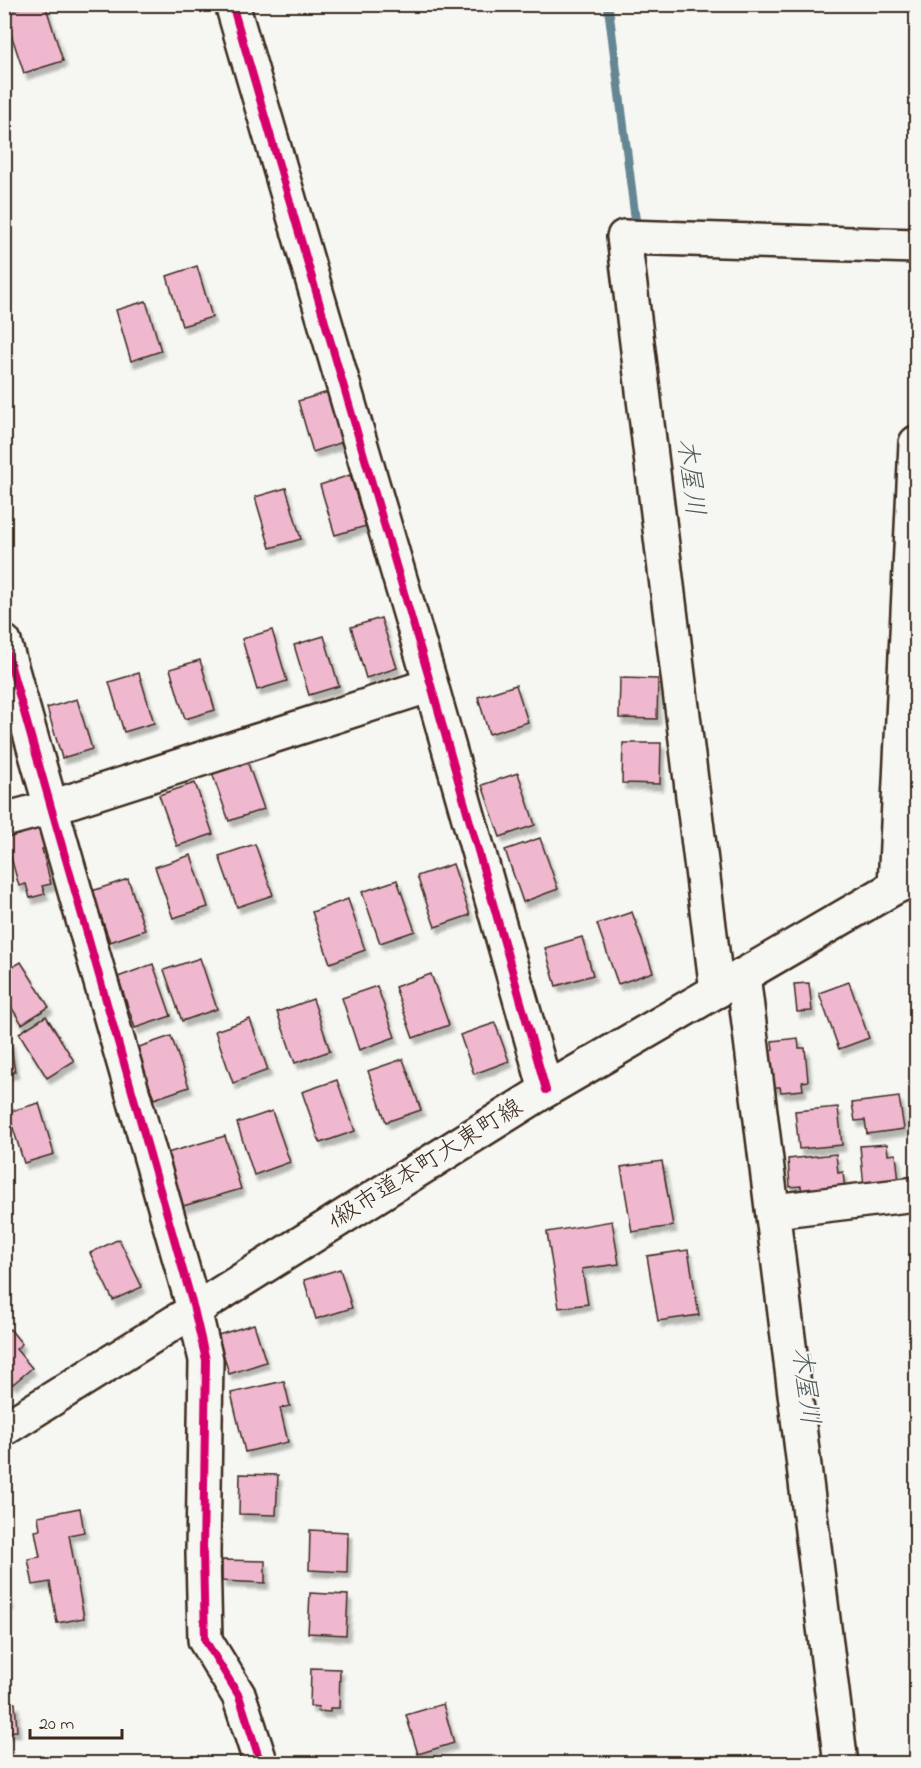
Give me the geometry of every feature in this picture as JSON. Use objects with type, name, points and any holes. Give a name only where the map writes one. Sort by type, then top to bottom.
[{"type":"street","points":[[232,4],[431,685],[546,1090]]},
{"type":"street","points":[[841,1764],[774,1211],[730,983],[624,237],[916,246]]},
{"type":"street","points":[[906,882],[916,443]]},
{"type":"street","points":[[4,642],[194,1309],[206,1360],[203,1553],[205,1640],[239,1696],[261,1764]]},
{"type":"street","points":[[4,819],[52,807],[431,685]]},
{"type":"street","name":"1級市道本町大東町線","points":[[4,1429],[546,1090],[906,882]]},
{"type":"street","points":[[774,1211],[916,1194]]},
{"type":"building","points":[[30,4],[45,4],[63,61],[24,73],[4,13]]},
{"type":"building","points":[[197,266],[212,317],[182,326],[167,276]]},
{"type":"building","points":[[146,301],[161,351],[131,361],[116,310]]},
{"type":"building","points":[[328,392],[343,442],[313,452],[298,401]]},
{"type":"building","points":[[350,475],[366,526],[335,535],[320,485]]},
{"type":"building","points":[[286,488],[301,539],[270,548],[255,497]]},
{"type":"building","points":[[381,618],[397,668],[366,678],[351,627]]},
{"type":"building","points":[[272,630],[287,681],[257,690],[242,639]]},
{"type":"building","points":[[324,636],[339,686],[309,695],[294,645]]},
{"type":"building","points":[[200,660],[215,710],[185,719],[170,669]]},
{"type":"building","points":[[139,673],[154,723],[124,732],[109,682]]},
{"type":"building","points":[[620,678],[658,679],[657,719],[619,718]]},
{"type":"building","points":[[516,685],[528,722],[489,734],[478,697]]},
{"type":"building","points":[[77,699],[92,749],[62,758],[47,708]]},
{"type":"building","points":[[623,743],[661,743],[660,784],[622,783]]},
{"type":"building","points":[[246,758],[264,809],[229,821],[211,770]]},
{"type":"building","points":[[518,773],[535,825],[500,837],[482,785]]},
{"type":"building","points":[[195,783],[213,834],[177,846],[159,795]]},
{"type":"building","points":[[44,825],[50,847],[42,849],[51,884],[42,886],[45,894],[30,898],[26,884],[19,886],[5,836]]},
{"type":"building","points":[[540,838],[558,889],[523,902],[505,850]]},
{"type":"building","points":[[255,844],[273,895],[237,907],[219,856]]},
{"type":"building","points":[[191,855],[208,907],[173,918],[155,867]]},
{"type":"building","points":[[453,864],[470,915],[435,927],[417,876]]},
{"type":"building","points":[[128,879],[145,930],[110,942],[92,891]]},
{"type":"building","points":[[397,880],[415,931],[380,943],[362,892]]},
{"type":"building","points":[[348,899],[365,950],[330,963],[312,912]]},
{"type":"building","points":[[632,912],[653,972],[618,984],[597,924]]},
{"type":"building","points":[[582,937],[593,975],[556,986],[545,948]]},
{"type":"building","points":[[200,958],[217,1009],[182,1021],[164,970]]},
{"type":"building","points":[[21,962],[49,1007],[22,1024],[4,996],[4,972]]},
{"type":"building","points":[[153,964],[171,1016],[135,1028],[118,977]]},
{"type":"building","points":[[431,974],[449,1025],[413,1038],[395,987]]},
{"type":"building","points":[[849,982],[869,1038],[839,1049],[819,993]]},
{"type":"building","points":[[809,983],[812,1011],[797,1012],[794,984]]},
{"type":"building","points":[[377,986],[395,1037],[359,1050],[342,998]]},
{"type":"building","points":[[313,999],[330,1051],[295,1063],[277,1012]]},
{"type":"building","points":[[46,1016],[74,1061],[47,1078],[19,1033]]},
{"type":"building","points":[[250,1019],[268,1070],[233,1083],[215,1031]]},
{"type":"building","points":[[495,1023],[509,1061],[474,1074],[460,1035]]},
{"type":"building","points":[[171,1036],[189,1087],[154,1099],[136,1048]]},
{"type":"building","points":[[798,1038],[799,1048],[805,1048],[808,1081],[802,1082],[803,1090],[781,1092],[780,1087],[772,1087],[769,1050],[773,1050],[772,1041]]},
{"type":"building","points":[[10,1040],[15,1072],[4,1074],[4,1041]]},
{"type":"building","points":[[403,1059],[421,1110],[386,1122],[368,1071]]},
{"type":"building","points":[[337,1080],[355,1131],[320,1143],[302,1092]]},
{"type":"building","points":[[899,1097],[904,1129],[867,1134],[865,1120],[855,1121],[852,1103]]},
{"type":"building","points":[[39,1103],[54,1154],[24,1163],[8,1112]]},
{"type":"building","points":[[838,1107],[842,1145],[799,1149],[795,1111]]},
{"type":"building","points":[[272,1111],[290,1162],[254,1175],[237,1123]]},
{"type":"building","points":[[225,1136],[241,1189],[183,1206],[167,1153]]},
{"type":"building","points":[[887,1144],[888,1155],[896,1154],[899,1183],[864,1187],[860,1146]]},
{"type":"building","points":[[836,1154],[838,1173],[843,1172],[845,1192],[802,1196],[801,1186],[790,1187],[788,1159]]},
{"type":"building","points":[[662,1161],[673,1226],[632,1232],[621,1167]]},
{"type":"building","points":[[612,1221],[619,1264],[582,1269],[588,1304],[559,1308],[547,1232]]},
{"type":"building","points":[[119,1239],[142,1287],[113,1300],[90,1253]]},
{"type":"building","points":[[688,1250],[699,1315],[658,1321],[647,1256]]},
{"type":"building","points":[[340,1269],[352,1308],[316,1319],[304,1280]]},
{"type":"building","points":[[254,1324],[266,1362],[229,1374],[218,1335]]},
{"type":"building","points":[[10,1329],[22,1344],[16,1349],[32,1368],[13,1384],[9,1379],[4,1383],[4,1334]]},
{"type":"building","points":[[284,1381],[290,1406],[280,1408],[288,1442],[245,1452],[231,1393]]},
{"type":"building","points":[[240,1474],[278,1475],[276,1515],[239,1514]]},
{"type":"building","points":[[80,1508],[84,1532],[69,1535],[84,1618],[57,1623],[50,1582],[33,1585],[28,1559],[40,1557],[35,1531],[40,1530],[38,1516]]},
{"type":"building","points":[[310,1530],[348,1532],[347,1572],[309,1570]]},
{"type":"building","points":[[222,1560],[265,1561],[265,1583],[222,1581]]},
{"type":"building","points":[[4,1584],[10,1604],[4,1606]]},
{"type":"building","points":[[310,1593],[348,1595],[346,1635],[308,1633]]},
{"type":"building","points":[[311,1668],[340,1669],[339,1708],[330,1708],[330,1712],[318,1711],[319,1707],[310,1706]]},
{"type":"building","points":[[15,1703],[17,1731],[4,1732],[4,1704]]},
{"type":"building","points":[[443,1704],[454,1743],[418,1754],[406,1715]]},
{"type":"waterway","name":"木屋川","points":[[608,4],[637,232]]},
{"type":"cycle path","points":[[232,4],[431,685],[546,1090]]},
{"type":"cycle path","points":[[4,642],[194,1309],[206,1360],[203,1553],[205,1640],[239,1696],[261,1764]]}]
